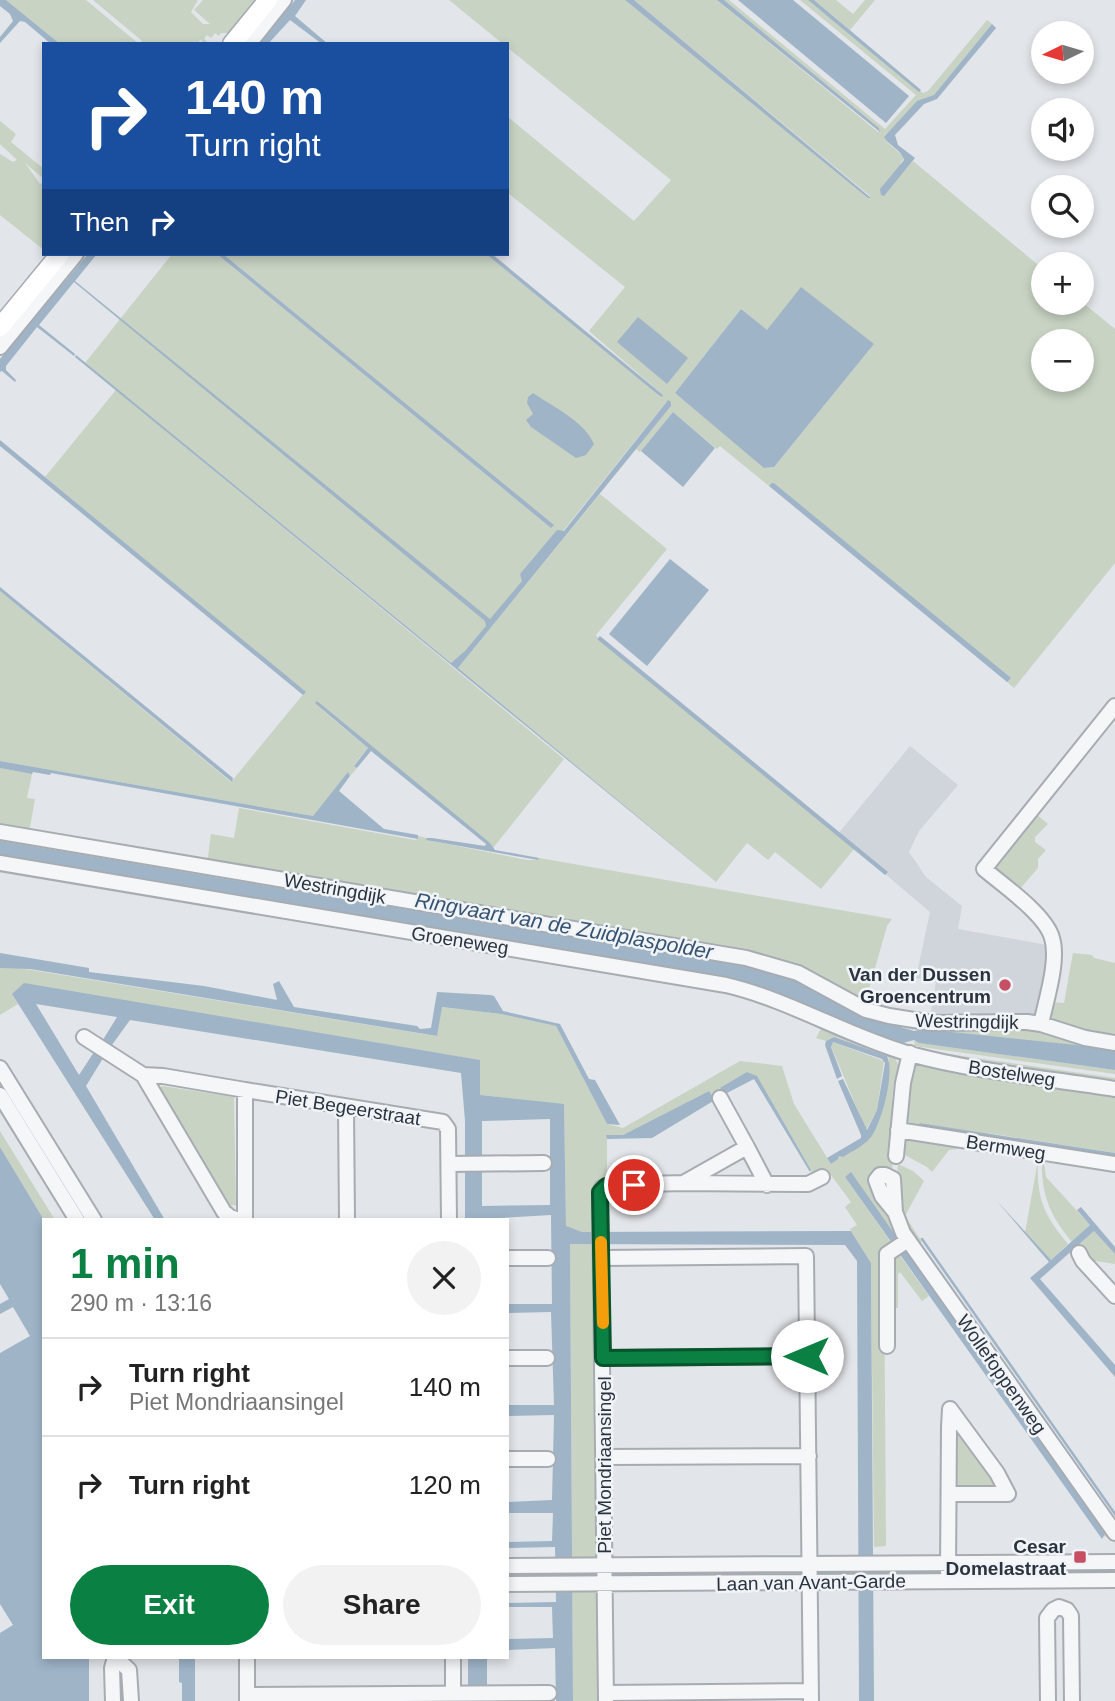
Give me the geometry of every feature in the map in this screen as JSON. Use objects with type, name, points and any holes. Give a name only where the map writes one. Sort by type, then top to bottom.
[{"type":"main road","points":[[234,42],[268,0]]},
{"type":"main road","points":[[0,327],[58,256]]},
{"type":"street","points":[[251,42],[284,0]]},
{"type":"street","points":[[0,347],[74,256]]},
{"type":"street","points":[[1041,1024],[1054,957],[1052,935],[1041,919],[984,869],[1115,706]]},
{"type":"street","name":"Westringdijk","points":[[0,832],[746,958],[798,973],[866,1010],[908,1020],[933,1023],[1027,1022],[1085,1038],[1115,1043]]},
{"type":"street","name":"Groeneweg","points":[[0,863],[726,985],[764,996],[862,1037],[910,1053]]},
{"type":"street","points":[[84,1037],[143,1075],[224,1212],[235,1218]]},
{"type":"street","points":[[896,1156],[903,1083],[910,1053]]},
{"type":"street","name":"Bostelweg","points":[[910,1053],[970,1066],[1115,1089]]},
{"type":"street","points":[[0,1068],[93,1218]]},
{"type":"street","name":"Piet Begeerstraat","points":[[143,1075],[163,1076],[443,1122],[448,1129],[454,1164]]},
{"type":"street","points":[[245,1090],[245,1218]]},
{"type":"street","points":[[0,1096],[76,1218]]},
{"type":"street","points":[[720,1098],[767,1185]]},
{"type":"street","points":[[346,1107],[347,1218]]},
{"type":"street","name":"Bermweg","points":[[898,1130],[1115,1164]]},
{"type":"street","points":[[683,1183],[747,1147]]},
{"type":"street","points":[[449,1218],[454,1164],[544,1163]]},
{"type":"street","points":[[683,1183],[808,1184],[822,1177]]},
{"type":"street","name":"Piet Mondriaansingel","points":[[606,1697],[600,1197],[602,1188],[609,1185],[683,1183]]},
{"type":"street","name":"Wollefoppenweg","points":[[895,1212],[900,1245],[1115,1533]]},
{"type":"street","points":[[887,1346],[887,1254],[900,1245]]},
{"type":"street","points":[[602,1252],[806,1256],[810,1564],[811,1696],[606,1697]]},
{"type":"street","points":[[1079,1253],[1115,1296]]},
{"type":"street","points":[[509,1258],[548,1258]]},
{"type":"street","points":[[603,1358],[807,1356]]},
{"type":"street","points":[[509,1358],[547,1358]]},
{"type":"street","points":[[948,1580],[949,1427],[950,1409],[997,1473],[1008,1494],[949,1494]]},
{"type":"street","points":[[603,1457],[809,1456]]},
{"type":"street","points":[[509,1459],[548,1459]]},
{"type":"street","name":"Laan van Avant-Garde","points":[[509,1566],[1113,1560]]},
{"type":"street","points":[[1057,1562],[1059,1607]]},
{"type":"street","name":"Laan van Avant-Garde","points":[[509,1584],[1115,1580]]},
{"type":"street","points":[[1048,1701],[1047,1618],[1053,1609],[1059,1607],[1067,1610],[1071,1616],[1072,1701]]},
{"type":"street","points":[[1048,1649],[1071,1649]]},
{"type":"street","points":[[113,1701],[112,1668],[114,1659]]},
{"type":"street","points":[[117,1659],[130,1670],[131,1701]]},
{"type":"street","points":[[247,1659],[247,1698],[550,1693]]},
{"type":"street","points":[[453,1659],[456,1695]]},
{"type":"shaded area","points":[[910,746],[958,785],[919,831],[909,852],[926,877],[962,906],[958,929],[1047,945],[1042,997],[1034,1016],[930,1018],[936,982],[916,978],[930,912],[838,834]]},
{"type":"green space","points":[[6,0],[86,0],[137,42],[58,42]]},
{"type":"green space","points":[[93,0],[198,0],[191,12],[203,24],[210,24],[194,10],[203,0],[261,0],[230,33],[221,33],[219,36],[215,33],[211,38],[207,35],[204,39],[208,42],[202,42],[201,39],[199,42],[142,42]]},
{"type":"green space","points":[[449,0],[625,0],[870,199],[870,196],[634,0],[717,0],[878,132],[879,128],[724,0],[729,0],[885,129],[916,95],[800,0],[808,0],[923,93],[928,91],[987,20],[992,24],[934,95],[884,136],[904,157],[884,195],[913,161],[1031,259],[1031,315],[1094,315],[1094,312],[1115,329],[1115,563],[1014,688],[1007,682],[1010,678],[774,483],[769,486],[720,446],[717,449],[673,412],[640,452],[636,449],[671,406],[671,402],[666,402],[563,531],[520,574],[523,581],[472,645],[451,663],[85,363],[170,256],[219,256],[551,528],[553,525],[225,256],[488,256],[656,393],[663,395],[589,331],[625,287],[509,194],[509,118],[634,221],[671,180],[509,49],[509,42],[501,42]],"holes":[[[741,309],[767,331],[874,344],[774,467],[765,468],[675,393]]]},
{"type":"green space","points":[[814,0],[836,0],[853,14],[865,0],[875,0],[850,30]]},
{"type":"green space","points":[[0,121],[16,134],[11,142],[42,167],[42,177],[25,163],[40,184],[42,183],[42,248],[0,215],[0,154],[13,162],[17,160],[0,144]]},
{"type":"green space","points":[[116,390],[564,759],[493,848],[489,842],[315,704],[368,748],[354,765],[357,768],[350,776],[348,773],[313,816],[0,761],[0,591],[231,782],[305,692],[45,477]]},
{"type":"green space","points":[[600,494],[667,549],[596,635],[598,639],[854,849],[821,889],[775,852],[768,860],[747,843],[716,882],[458,668]]},
{"type":"green space","points":[[0,768],[32,774],[27,798],[35,799],[29,833],[0,828]]},
{"type":"green space","points":[[239,808],[415,840],[418,836],[527,860],[539,858],[892,919],[887,926],[865,1003],[817,973],[790,962],[760,955],[207,864],[211,834],[234,838]]},
{"type":"green space","points":[[1036,814],[1048,824],[1035,837],[1035,842],[1046,850],[1038,859],[1038,868],[1019,890],[993,872],[992,866]]},
{"type":"green space","points":[[0,838],[768,966],[914,1028],[913,1030],[860,1015],[774,971],[0,841]]},
{"type":"green space","points":[[1073,953],[1092,955],[1094,958],[1115,963],[1115,1041],[1054,1022],[1049,1002],[1064,1003]]},
{"type":"green space","points":[[13,967],[436,1036],[441,1007],[501,1014],[556,1026],[607,1124],[623,1128],[740,1061],[782,1066],[794,1104],[831,1164],[839,1156],[843,1157],[870,1138],[878,1124],[885,1102],[889,1059],[834,1037],[826,1041],[816,1038],[823,1025],[894,1055],[899,1067],[899,1083],[894,1083],[892,1099],[896,1100],[892,1172],[878,1172],[899,1243],[851,1173],[845,1177],[894,1247],[884,1252],[886,1546],[874,1547],[871,1263],[850,1229],[857,1225],[845,1207],[851,1202],[828,1171],[814,1179],[757,1077],[747,1072],[715,1100],[709,1091],[623,1135],[607,1135],[607,1180],[597,1182],[598,1232],[582,1232],[566,1227],[564,1105],[480,1095],[479,1060],[102,997],[12,994],[18,1004],[0,1015],[0,968]]},
{"type":"green space","points":[[1021,1025],[1115,1049],[918,1030],[917,1027],[970,1031]]},
{"type":"green space","points":[[914,1040],[919,1043],[1115,1070],[1115,1074],[915,1046]]},
{"type":"green space","points":[[833,1042],[884,1061],[877,1110],[866,1130],[831,1046]]},
{"type":"green space","points":[[920,1050],[1115,1078],[1115,1084],[978,1063]]},
{"type":"green space","points":[[926,1063],[1115,1094],[1115,1153],[988,1133],[1034,1145],[915,1130],[905,1122],[907,1080],[914,1067]]},
{"type":"green space","points":[[162,1086],[234,1097],[236,1205],[226,1206],[156,1091]]},
{"type":"green space","points":[[0,1131],[54,1218],[43,1218],[0,1147]]},
{"type":"green space","points":[[908,1136],[965,1145],[964,1148],[949,1150],[932,1172],[903,1154],[904,1139]]},
{"type":"green space","points":[[1038,1160],[1038,1185],[1043,1205],[1068,1244],[1051,1260],[1025,1233]]},
{"type":"green space","points":[[1042,1161],[1046,1177],[1090,1225],[1072,1242],[1048,1204],[1043,1184]]},
{"type":"green space","points":[[898,1164],[913,1171],[924,1181],[905,1216],[922,1242],[916,1244],[900,1206]]},
{"type":"green space","points":[[1094,1231],[1115,1254],[1115,1264],[1089,1260],[1086,1253],[1076,1247]]},
{"type":"green space","points":[[570,1244],[597,1244],[598,1701],[573,1701]]},
{"type":"green space","points":[[905,1245],[1113,1537],[1102,1536],[1105,1533],[903,1246]]},
{"type":"green space","points":[[896,1250],[929,1296],[922,1301],[900,1272],[898,1308],[891,1308],[890,1255]]},
{"type":"green space","points":[[963,1434],[997,1486],[995,1489],[954,1488],[953,1439]]},
{"type":"green space","points":[[791,1567],[791,1579],[623,1580],[623,1569]]},
{"type":"water","points":[[0,0],[6,0],[58,42],[49,42],[25,22],[20,21],[0,43],[0,37],[13,21],[10,14],[0,6]]},
{"type":"water","points":[[295,0],[306,0],[295,16],[326,42],[319,42],[290,20],[270,42],[262,42]]},
{"type":"water","points":[[625,0],[634,0],[871,198],[868,198]]},
{"type":"water","points":[[717,0],[724,0],[879,128],[880,132]]},
{"type":"water","points":[[738,0],[793,0],[909,96],[886,123]]},
{"type":"water","points":[[808,0],[814,0],[921,90],[919,92]]},
{"type":"water","points":[[992,24],[996,28],[937,99],[924,104],[895,135],[898,145],[915,158],[884,196],[881,195],[880,189],[904,160],[901,153],[884,137],[917,101],[934,95]]},
{"type":"water","points":[[86,256],[95,256],[75,281],[490,619],[522,581],[520,574],[557,530],[564,531],[668,400],[671,402],[671,406],[458,668],[713,879],[75,357],[76,355],[451,663],[486,626],[485,621],[74,282],[39,325],[75,354],[74,356],[37,327],[6,366],[15,382],[0,372],[0,359]]},
{"type":"water","points":[[219,256],[225,256],[554,525],[551,528]]},
{"type":"water","points":[[488,256],[494,256],[663,395],[662,397]]},
{"type":"water","points":[[801,287],[874,344],[774,467],[764,468],[675,393],[741,309],[767,330]]},
{"type":"water","points":[[638,317],[688,358],[667,384],[617,342]]},
{"type":"water","points":[[533,393],[567,415],[590,436],[594,444],[586,455],[576,458],[531,427],[526,420],[533,414],[527,403],[528,397]]},
{"type":"water","points":[[673,412],[715,448],[683,487],[641,451]]},
{"type":"water","points":[[0,440],[306,692],[303,695],[0,446]]},
{"type":"water","points":[[772,483],[1011,678],[1007,682],[769,486]]},
{"type":"water","points":[[670,559],[709,590],[647,666],[609,634]]},
{"type":"water","points":[[0,587],[233,778],[232,782],[0,591]]},
{"type":"water","points":[[600,636],[888,872],[885,875],[597,639]]},
{"type":"water","points":[[317,701],[489,842],[495,850],[539,858],[538,860],[426,840],[432,838],[486,844],[371,751],[357,768],[354,766],[368,748],[315,703]]},
{"type":"water","points":[[0,761],[313,816],[348,772],[350,776],[339,791],[384,829],[418,835],[418,839],[51,773],[32,774],[0,768]]},
{"type":"water","points":[[0,841],[774,971],[798,980],[860,1015],[914,1031],[923,1029],[1115,1049],[1115,1070],[919,1043],[914,1040],[903,1043],[860,1029],[778,994],[0,857]]},
{"type":"water","points":[[0,953],[89,968],[89,972],[204,986],[277,1000],[273,984],[279,981],[294,1007],[417,1026],[420,1029],[431,1028],[437,992],[494,996],[503,1011],[560,1024],[589,1079],[595,1080],[620,1125],[607,1124],[556,1026],[501,1014],[442,1007],[437,1036],[30,969],[0,968]]},
{"type":"water","points":[[24,983],[480,1060],[480,1095],[564,1104],[566,1226],[582,1232],[851,1231],[871,1263],[874,1701],[859,1701],[857,1261],[845,1245],[570,1244],[573,1701],[556,1701],[555,1648],[509,1650],[509,1639],[553,1638],[552,1607],[509,1607],[509,1603],[556,1602],[555,1547],[509,1548],[509,1542],[552,1541],[553,1513],[509,1513],[509,1502],[552,1500],[554,1415],[509,1416],[509,1405],[554,1405],[551,1312],[509,1313],[509,1304],[552,1304],[551,1215],[465,1218],[465,1121],[461,1073],[130,1020],[109,1049],[101,1043],[117,1017],[36,1004],[79,1075],[96,1049],[105,1055],[86,1086],[164,1218],[154,1218],[12,994]],"holes":[[[550,1119],[550,1205],[482,1206],[482,1121]]]},
{"type":"water","points":[[834,1037],[887,1056],[889,1073],[883,1109],[871,1137],[843,1157],[839,1156],[831,1164],[827,1158],[861,1138],[838,1081],[843,1079],[867,1130],[877,1110],[885,1063],[882,1059],[833,1042],[831,1047],[842,1076],[837,1079],[825,1045],[826,1041]]},
{"type":"water","points":[[747,1072],[757,1076],[810,1172],[754,1079],[725,1094],[720,1088]]},
{"type":"water","points":[[709,1091],[715,1100],[652,1138],[607,1139],[606,1135],[623,1135]]},
{"type":"water","points":[[919,1123],[1115,1153],[1115,1157],[921,1126]]},
{"type":"water","points":[[0,1147],[43,1218],[42,1659],[89,1659],[89,1701],[0,1701],[0,1633],[13,1625],[0,1604],[0,1353],[30,1336],[13,1307],[0,1314],[0,1304],[9,1299],[0,1284]]},
{"type":"water","points":[[851,1172],[1105,1534],[1102,1539],[845,1177]]},
{"type":"water","points":[[996,1200],[1051,1260],[1090,1225],[1077,1210],[1081,1207],[1115,1247],[1115,1254],[1094,1231],[1040,1279],[1115,1365],[1115,1377],[1030,1278],[1049,1262]]},
{"type":"water","points":[[179,1659],[195,1659],[195,1701],[182,1701],[182,1683],[179,1682]]},
{"type":"water","points":[[468,1659],[487,1659],[487,1701],[468,1701]]},
{"type":"waterway","points":[[922,1239],[1115,1514]]},
{"type":"slow traffic","points":[[601,1242],[603,1323]]},
{"type":"place","name":"Van der Dussen Groencentrum","points":[[1005,985]]},
{"type":"place","name":"Cesar Domelastraat","points":[[1080,1557]]},
{"type":"route","points":[[634,1185],[609,1185],[600,1192],[603,1358],[807,1356]]},
{"type":"water label","name":"Ringvaart van de Zuidplaspolder","points":[[564,926]]}]
